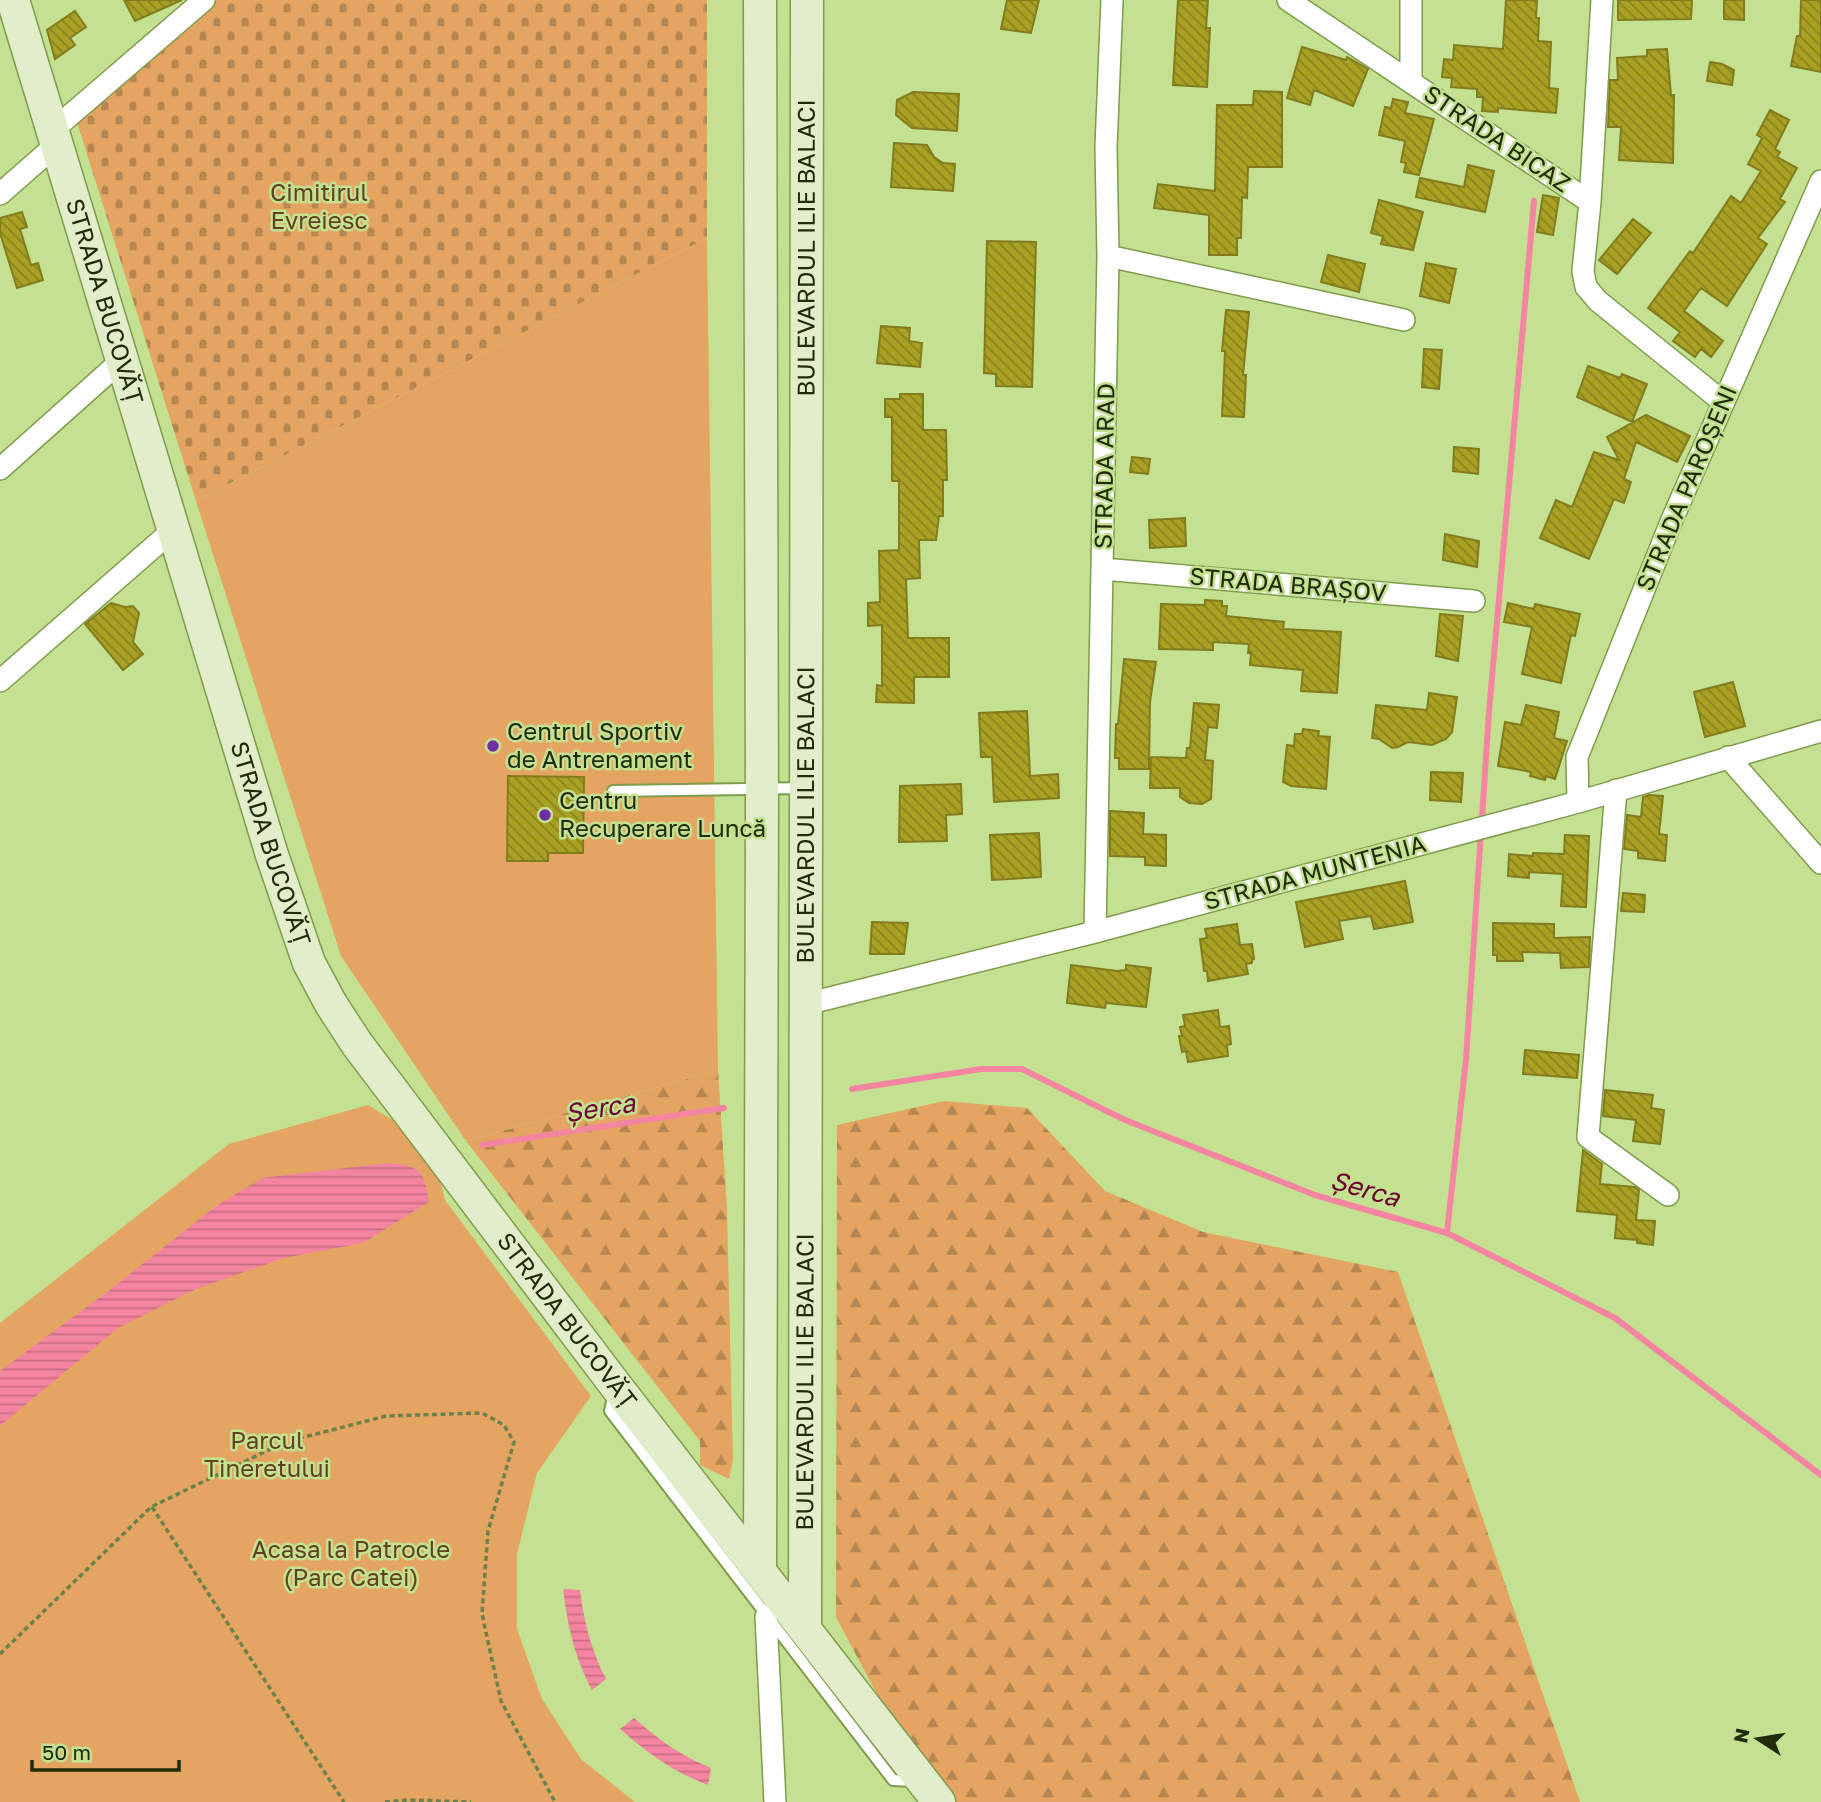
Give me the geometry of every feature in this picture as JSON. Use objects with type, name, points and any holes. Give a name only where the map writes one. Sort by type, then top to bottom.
[{"type":"main road","name":"STRADA BUCOVĂȚ","points":[[13,0],[287,903],[309,963],[357,1044],[616,1386],[931,1791]]},
{"type":"main road","name":"BULEVARDUL ILIE BALACI","points":[[760,1569],[761,0]]},
{"type":"main road","name":"BULEVARDUL ILIE BALACI","points":[[805,1629],[807,0]]},
{"type":"street","points":[[0,194],[55,137],[204,0]]},
{"type":"street","name":"STRADA ARAD","points":[[1095,932],[1108,256],[1106,146],[1112,0]]},
{"type":"street","name":"STRADA BICAZ","points":[[1288,0],[1590,202],[1583,271],[1586,287],[1598,301],[1723,402]]},
{"type":"street","points":[[1411,0],[1411,81]]},
{"type":"street","points":[[1590,202],[1602,0]]},
{"type":"street","name":"STRADA PAROȘENI","points":[[1578,802],[1577,757],[1671,522],[1821,181]]},
{"type":"street","points":[[1108,256],[1405,320]]},
{"type":"street","points":[[0,469],[122,360]]},
{"type":"street","points":[[0,681],[173,530]]},
{"type":"street","name":"STRADA BRAȘOV","points":[[1103,569],[1474,601]]},
{"type":"street","name":"STRADA MUNTENIA","points":[[806,1004],[1095,932],[1578,802],[1821,731]]},
{"type":"street","points":[[1728,757],[1821,863]]},
{"type":"street","points":[[1616,790],[1588,1137],[1668,1195]]},
{"type":"street","points":[[766,1616],[775,1802]]},
{"type":"lane","points":[[613,791],[807,788]]},
{"type":"lane","points":[[616,1386],[610,1411],[893,1780],[931,1791]]},
{"type":"lane","points":[[760,1569],[766,1616]]},
{"type":"path","points":[[0,1654],[152,1507],[285,1442],[386,1416],[482,1413],[504,1425],[514,1441],[488,1531],[482,1614],[501,1701],[555,1802]]},
{"type":"path","points":[[152,1507],[344,1802]]},
{"type":"path","points":[[385,1802],[471,1802]]},
{"type":"green space","name":"Cimitirul Evreiesc","points":[[209,0],[707,0],[707,238],[196,501],[75,116]]},
{"type":"green space","name":"Centrul Sportiv de Antrenament","points":[[707,238],[718,1070],[466,1141],[341,956],[196,501]]},
{"type":"green space","points":[[718,1070],[727,1209],[733,1460],[729,1479],[700,1465],[700,1441],[466,1141]]},
{"type":"green space","points":[[944,1101],[1027,1108],[1105,1191],[1203,1232],[1398,1272],[1580,1802],[939,1802],[923,1781],[836,1617],[837,1125]]},
{"type":"green space","name":"Parcul Tineretului","points":[[368,1105],[416,1134],[438,1172],[445,1200],[591,1396],[537,1473],[517,1554],[517,1629],[542,1699],[581,1759],[635,1802],[0,1802],[0,1323],[229,1144]]},
{"type":"shaded area","points":[[388,1163],[419,1171],[425,1182],[429,1202],[363,1243],[284,1258],[196,1289],[118,1328],[0,1426],[0,1371],[107,1292],[216,1206],[262,1178]]},
{"type":"shaded area","points":[[563,1589],[580,1590],[589,1636],[606,1679],[592,1690],[573,1641]]},
{"type":"shaded area","points":[[634,1718],[670,1746],[711,1768],[708,1785],[661,1761],[620,1729]]},
{"type":"building","points":[[124,0],[182,0],[135,21]]},
{"type":"building","points":[[1007,0],[1039,0],[1031,33],[1001,29]]},
{"type":"building","points":[[1178,0],[1208,0],[1206,28],[1210,28],[1207,87],[1173,85]]},
{"type":"building","points":[[1506,0],[1537,0],[1538,41],[1551,42],[1549,88],[1558,89],[1556,113],[1498,108],[1498,112],[1482,111],[1483,97],[1477,97],[1477,89],[1451,87],[1452,78],[1442,77],[1444,59],[1453,60],[1454,45],[1503,49]]},
{"type":"building","points":[[1618,0],[1692,0],[1691,19],[1618,20]]},
{"type":"building","points":[[1724,0],[1744,0],[1744,20],[1724,19]]},
{"type":"building","points":[[1801,0],[1821,0],[1821,72],[1791,66],[1797,36],[1800,36]]},
{"type":"building","points":[[75,11],[86,27],[70,38],[75,45],[55,59],[47,30]]},
{"type":"building","points":[[1302,47],[1346,60],[1347,57],[1368,69],[1353,106],[1314,90],[1310,105],[1287,98]]},
{"type":"building","points":[[1667,49],[1671,95],[1674,95],[1673,163],[1619,160],[1621,127],[1608,127],[1610,80],[1618,80],[1617,58],[1647,56],[1647,50]]},
{"type":"building","points":[[1710,62],[1734,70],[1732,85],[1707,81]]},
{"type":"building","points":[[1254,91],[1282,92],[1282,167],[1248,167],[1247,198],[1242,197],[1241,238],[1237,238],[1237,255],[1209,255],[1209,215],[1154,208],[1158,184],[1215,191],[1217,105],[1253,105]]},
{"type":"building","points":[[913,92],[959,94],[957,131],[912,128],[896,115],[897,100]]},
{"type":"building","points":[[1393,99],[1408,102],[1405,113],[1434,119],[1419,175],[1404,172],[1406,163],[1401,162],[1405,141],[1379,135],[1385,107],[1391,108]]},
{"type":"building","points":[[1770,110],[1789,120],[1775,149],[1780,152],[1777,157],[1797,168],[1780,199],[1785,202],[1758,238],[1767,244],[1727,306],[1701,288],[1684,311],[1723,341],[1711,357],[1701,349],[1695,357],[1673,341],[1680,332],[1648,308],[1690,251],[1693,253],[1731,196],[1741,203],[1761,171],[1748,164],[1762,138],[1757,135]]},
{"type":"building","points":[[894,143],[927,145],[934,157],[943,163],[955,164],[953,191],[891,187]]},
{"type":"building","points":[[1468,165],[1494,171],[1485,212],[1416,197],[1420,178],[1464,187]]},
{"type":"building","points":[[1543,195],[1559,198],[1553,235],[1537,232]]},
{"type":"building","points":[[1379,200],[1423,212],[1413,250],[1381,244],[1383,236],[1371,233]]},
{"type":"building","points":[[22,212],[27,227],[20,229],[31,265],[38,263],[43,280],[17,288],[0,233],[0,218]]},
{"type":"building","points":[[1633,219],[1651,233],[1617,274],[1599,260]]},
{"type":"building","points":[[987,241],[1036,242],[1032,387],[996,386],[996,374],[984,373]]},
{"type":"building","points":[[1328,255],[1365,264],[1359,292],[1321,282]]},
{"type":"building","points":[[1426,263],[1456,269],[1449,303],[1420,296]]},
{"type":"building","points":[[1226,310],[1249,312],[1243,375],[1246,375],[1244,417],[1222,416],[1225,351],[1222,351]]},
{"type":"building","points":[[881,326],[910,328],[909,341],[922,343],[920,367],[877,363]]},
{"type":"building","points":[[1424,349],[1442,350],[1439,389],[1422,387]]},
{"type":"building","points":[[1588,366],[1620,378],[1622,374],[1647,384],[1632,422],[1577,397]]},
{"type":"building","points":[[900,394],[923,394],[923,430],[946,430],[947,480],[943,480],[943,516],[939,516],[936,540],[919,540],[920,578],[906,579],[908,638],[949,638],[949,677],[914,677],[914,703],[876,702],[877,685],[882,686],[882,625],[868,626],[868,603],[880,602],[879,551],[899,550],[899,481],[892,481],[892,417],[885,417],[885,399],[900,399]]},
{"type":"building","points":[[1646,415],[1690,436],[1677,462],[1636,442],[1624,479],[1631,482],[1624,503],[1614,499],[1589,559],[1540,538],[1556,500],[1572,507],[1594,452],[1619,460],[1607,437]]},
{"type":"building","points":[[1454,447],[1479,449],[1478,474],[1453,471]]},
{"type":"building","points":[[1132,457],[1150,459],[1148,474],[1130,472]]},
{"type":"building","points":[[1185,518],[1186,546],[1150,548],[1149,520]]},
{"type":"building","points":[[1445,534],[1479,541],[1477,567],[1443,560]]},
{"type":"building","points":[[1205,600],[1222,601],[1222,606],[1227,606],[1226,616],[1284,622],[1283,629],[1341,632],[1337,693],[1301,691],[1303,670],[1250,665],[1249,644],[1213,642],[1213,650],[1159,649],[1161,604],[1205,605]]},
{"type":"building","points":[[111,603],[133,606],[139,613],[133,642],[143,654],[123,670],[85,624]]},
{"type":"building","points":[[1508,603],[1534,609],[1535,604],[1580,614],[1575,636],[1571,635],[1561,683],[1522,674],[1532,627],[1504,622]]},
{"type":"building","points":[[1440,614],[1463,616],[1458,661],[1436,656]]},
{"type":"building","points":[[1124,659],[1156,662],[1150,702],[1149,769],[1119,769],[1119,758],[1115,758]]},
{"type":"building","points":[[1733,682],[1745,726],[1705,737],[1694,692]]},
{"type":"building","points":[[1429,693],[1457,697],[1452,732],[1446,739],[1432,745],[1408,742],[1392,748],[1379,739],[1372,738],[1376,705],[1427,710]]},
{"type":"building","points":[[1194,703],[1219,705],[1217,728],[1208,727],[1205,760],[1213,761],[1211,799],[1202,804],[1189,803],[1180,797],[1180,788],[1150,788],[1151,757],[1186,758],[1187,748],[1190,748]]},
{"type":"building","points":[[1526,705],[1559,712],[1554,738],[1567,741],[1555,779],[1546,776],[1545,780],[1530,776],[1531,772],[1498,766],[1505,722],[1521,725]]},
{"type":"building","points":[[1027,711],[1030,776],[1058,774],[1059,798],[994,802],[992,757],[981,757],[979,713]]},
{"type":"building","points":[[1303,729],[1319,731],[1318,736],[1330,737],[1326,789],[1291,786],[1283,782],[1287,745],[1294,746],[1295,734],[1302,734]]},
{"type":"building","points":[[1431,772],[1463,773],[1461,802],[1430,800]]},
{"type":"building","name":"Centru Recuperare Luncă","points":[[508,776],[584,777],[583,853],[548,853],[548,861],[507,861]]},
{"type":"building","points":[[961,784],[962,814],[946,815],[947,841],[899,842],[900,786]]},
{"type":"building","points":[[1663,796],[1659,834],[1667,835],[1665,861],[1638,858],[1638,851],[1624,849],[1627,815],[1641,817],[1643,797]]},
{"type":"building","points":[[1110,811],[1144,813],[1143,834],[1166,835],[1166,866],[1145,865],[1145,857],[1110,856]]},
{"type":"building","points":[[1039,833],[1041,877],[992,880],[990,835]]},
{"type":"building","points":[[1565,835],[1589,836],[1586,907],[1561,906],[1563,874],[1529,872],[1529,878],[1508,876],[1509,854],[1564,854]]},
{"type":"building","points":[[1405,881],[1413,922],[1374,929],[1371,916],[1339,921],[1343,939],[1305,947],[1296,902]]},
{"type":"building","points":[[1623,893],[1645,895],[1644,912],[1621,911]]},
{"type":"building","points":[[872,922],[908,923],[904,954],[870,954]]},
{"type":"building","points":[[1493,923],[1554,924],[1554,938],[1590,937],[1589,967],[1561,968],[1560,953],[1522,952],[1523,961],[1497,961],[1497,955],[1493,955]]},
{"type":"building","points":[[1237,924],[1240,945],[1252,944],[1254,959],[1252,963],[1246,964],[1248,974],[1208,981],[1200,939],[1207,938],[1205,929]]},
{"type":"building","points":[[1071,965],[1117,971],[1126,970],[1126,965],[1151,968],[1146,1007],[1106,1003],[1105,1008],[1067,1003]]},
{"type":"building","points":[[1218,1010],[1220,1027],[1229,1026],[1231,1044],[1227,1045],[1228,1056],[1188,1062],[1186,1051],[1182,1052],[1179,1036],[1182,1036],[1180,1027],[1185,1026],[1183,1015]]},
{"type":"building","points":[[1525,1050],[1579,1055],[1577,1078],[1523,1074]]},
{"type":"building","points":[[1605,1090],[1653,1095],[1651,1108],[1664,1110],[1660,1144],[1633,1141],[1636,1120],[1603,1116]]},
{"type":"building","points":[[1583,1150],[1602,1164],[1600,1184],[1635,1187],[1639,1190],[1636,1220],[1655,1221],[1653,1245],[1615,1238],[1617,1215],[1577,1211]]},
{"type":"waterway","points":[[1447,1233],[1466,1059],[1489,712],[1534,201]]},
{"type":"waterway","name":"Șerca","points":[[852,1089],[981,1069],[1022,1069],[1125,1120],[1315,1195],[1447,1233],[1615,1318],[1821,1475]]},
{"type":"waterway","name":"Șerca","points":[[482,1145],[724,1108]]},
{"type":"place","name":"Centrul Sportiv de Antrenament","points":[[493,746]]},
{"type":"place","name":"Centru Recuperare Luncă","points":[[545,815]]},
{"type":"park label","name":"Acasa la Patrocle (Parc Catei)","points":[[351,1564]]}]
